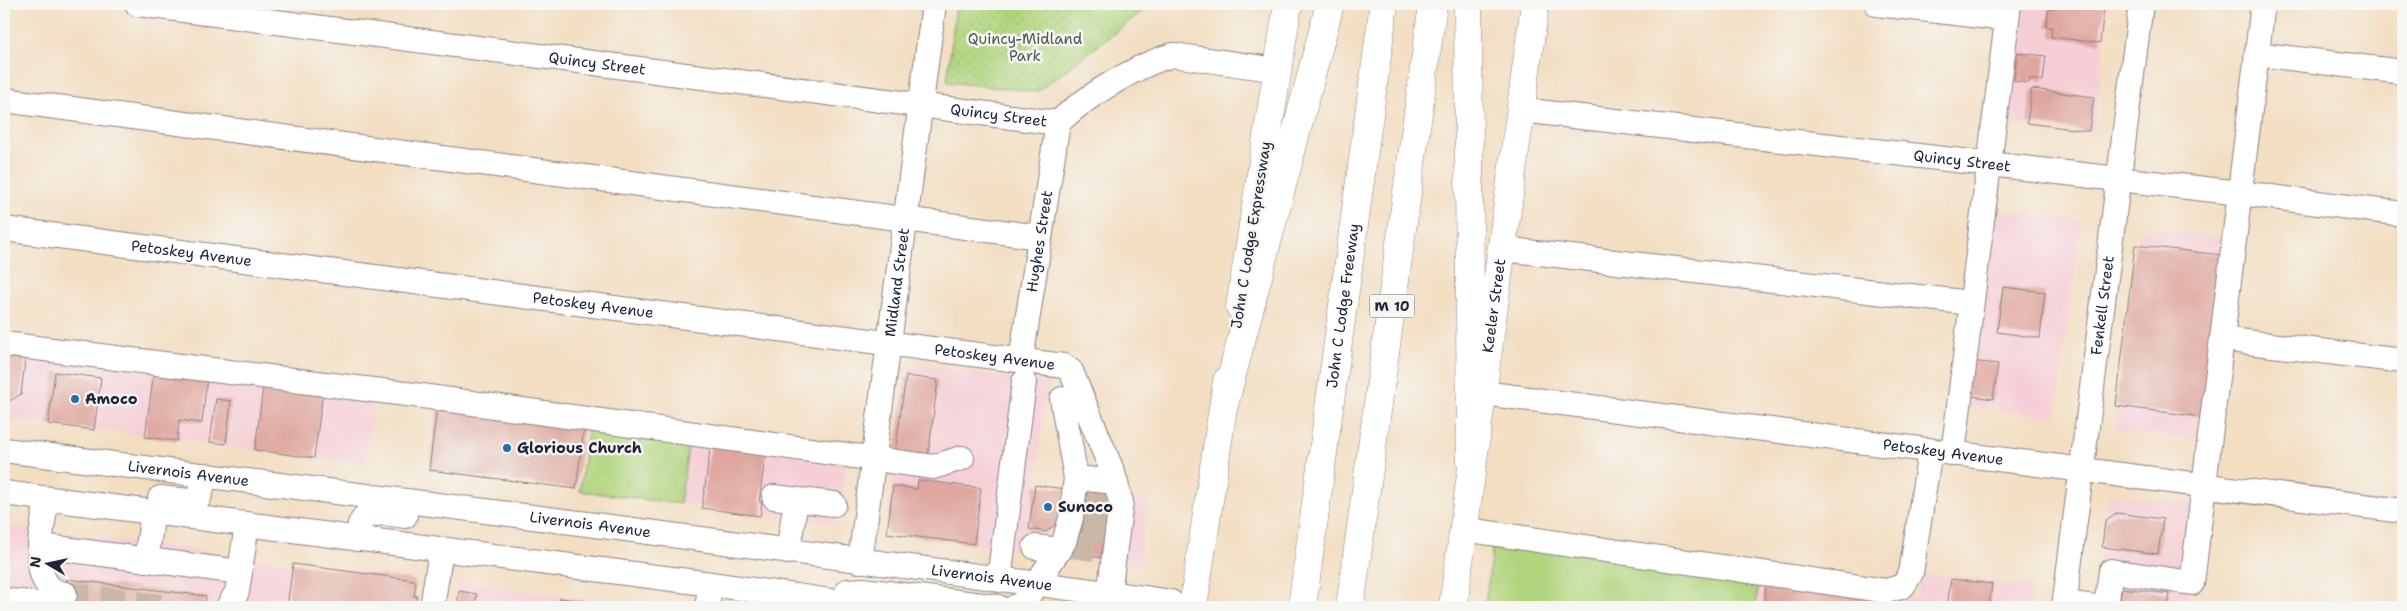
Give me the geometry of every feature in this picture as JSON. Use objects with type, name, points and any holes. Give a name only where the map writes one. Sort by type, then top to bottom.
[{"type":"main road","name":"John C Lodge Expressway","points":[[1193,607],[1288,4]]},
{"type":"main road","points":[[1224,405],[1330,4]]},
{"type":"main road","name":"John C Lodge Freeway","points":[[1302,607],[1384,4]]},
{"type":"main road","name":"M 10","points":[[1350,607],[1433,4]]},
{"type":"main road","points":[[1468,4],[1471,462]]},
{"type":"main road","name":"Keeler Street","points":[[1452,607],[1471,462],[1483,393],[1503,249],[1535,4]]},
{"type":"street","name":"Quincy Street","points":[[137,4],[1058,123]]},
{"type":"street","name":"Midland Street","points":[[860,561],[934,4]]},
{"type":"street","points":[[1462,529],[1886,599],[1903,586],[1911,573],[1942,452],[1972,303],[2008,11],[1876,4]]},
{"type":"street","name":"Fenkell Street","points":[[2064,605],[2141,4]]},
{"type":"street","points":[[2106,607],[2111,571],[2192,583],[2263,4]]},
{"type":"street","points":[[2257,54],[2403,72]]},
{"type":"street","points":[[1058,123],[1068,113],[1102,90],[1158,59],[1173,55],[1278,70]]},
{"type":"street","points":[[4,100],[1040,237]]},
{"type":"street","name":"Quincy Street","points":[[1521,110],[2240,193],[2403,214]]},
{"type":"street","name":"Hughes Street","points":[[999,580],[1040,237],[1058,123]]},
{"type":"street","name":"Petoskey Avenue","points":[[4,229],[889,343],[1023,371],[1064,366],[1071,370],[1114,477],[1121,502],[1090,530]]},
{"type":"street","points":[[1503,249],[1972,303]]},
{"type":"street","points":[[2222,340],[2403,361]]},
{"type":"street","points":[[4,344],[431,398],[933,467],[962,458]]},
{"type":"street","name":"Petoskey Avenue","points":[[1483,393],[2403,511]]},
{"type":"street","points":[[1062,399],[1076,478],[1109,594]]},
{"type":"street","points":[[1066,423],[1088,412]]},
{"type":"street","name":"Livernois Avenue","points":[[4,450],[603,526],[1171,602],[1175,607]]},
{"type":"street","points":[[4,477],[191,501],[199,498],[206,475]]},
{"type":"street","points":[[1076,478],[1114,477]]},
{"type":"street","points":[[4,493],[711,584],[873,607]]},
{"type":"street","points":[[788,552],[785,498],[834,504]]},
{"type":"street","points":[[47,499],[41,546],[41,573],[43,581],[49,589],[63,600]]},
{"type":"street","points":[[146,560],[153,512]]},
{"type":"street","points":[[357,539],[362,519],[372,513],[523,532],[603,526]]},
{"type":"street","points":[[228,607],[237,592],[247,524]]},
{"type":"street","points":[[1034,546],[1090,530]]},
{"type":"street","points":[[1015,607],[1020,606],[1035,584],[1090,530]]},
{"type":"street","points":[[41,546],[240,572]]},
{"type":"street","points":[[432,607],[441,550]]},
{"type":"street","points":[[708,607],[711,584]]},
{"type":"street","points":[[786,594],[863,590],[998,607]]},
{"type":"street","points":[[4,600],[63,600]]},
{"type":"street","points":[[2064,605],[2096,607]]},
{"type":"shaded area","points":[[2020,4],[2108,5],[2093,133],[2005,123]]},
{"type":"shaded area","points":[[1992,210],[2081,221],[2056,417],[1967,406]]},
{"type":"shaded area","points":[[2140,228],[2228,239],[2202,440],[2115,429]]},
{"type":"shaded area","points":[[4,351],[375,398],[366,464],[4,418]]},
{"type":"shaded area","points":[[907,364],[1048,382],[1035,487],[1148,502],[1139,566],[886,533]]},
{"type":"shaded area","points":[[689,441],[847,462],[838,525],[680,504]]},
{"type":"shaded area","points":[[2108,495],[2197,505],[2185,607],[2095,607]]},
{"type":"shaded area","points":[[4,525],[414,579],[410,607],[129,607],[4,591]]},
{"type":"shaded area","points":[[1919,573],[2032,587],[2030,607],[1756,607],[1759,577],[1916,598]]},
{"type":"shaded area","points":[[458,582],[646,607],[455,607]]},
{"type":"green space","name":"Quincy-Midland Park","points":[[956,4],[1095,4],[1144,10],[1037,92],[947,82]]},
{"type":"green space","points":[[588,429],[689,441],[680,504],[580,491]]},
{"type":"green space","points":[[1493,542],[1759,577],[1756,607],[1485,607]]},
{"type":"building","points":[[2055,4],[2104,7],[2100,43],[2051,37],[2052,27],[2046,27],[2049,9],[2054,9]]},
{"type":"building","points":[[2017,53],[2046,56],[2043,81],[2030,79],[2029,83],[2014,81]]},
{"type":"building","points":[[2032,89],[2094,97],[2089,131],[2027,123]]},
{"type":"building","points":[[2135,245],[2222,255],[2202,417],[2116,406]]},
{"type":"building","points":[[2003,287],[2045,292],[2040,338],[1997,332]]},
{"type":"building","points":[[4,350],[26,353],[21,394],[8,402],[4,401]]},
{"type":"building","points":[[1970,361],[1998,364],[1993,399],[1965,395]]},
{"type":"building","points":[[154,371],[207,378],[202,423],[179,420],[177,441],[145,437]]},
{"type":"building","points":[[55,372],[101,378],[94,430],[48,424]]},
{"type":"building","points":[[906,376],[938,380],[928,456],[895,452]]},
{"type":"building","points":[[263,387],[323,392],[314,458],[255,450]]},
{"type":"building","points":[[216,399],[231,401],[226,444],[210,442]]},
{"type":"building","name":"Glorious Church","points":[[437,407],[584,427],[576,489],[429,470]]},
{"type":"building","points":[[711,442],[766,450],[759,502],[762,502],[760,516],[702,508]]},
{"type":"building","points":[[918,480],[981,488],[974,544],[887,533],[893,486],[917,489]]},
{"type":"building","points":[[1035,485],[1065,489],[1061,520],[1046,532],[1029,529]]},
{"type":"building","points":[[1089,485],[1112,488],[1102,558],[1070,553],[1074,530],[1082,532]]},
{"type":"building","points":[[2116,513],[2163,519],[2158,554],[2102,547],[2105,521]]},
{"type":"building","points":[[293,564],[414,580],[416,584],[414,596],[417,596],[415,607],[287,607]]},
{"type":"building","points":[[67,579],[206,596],[205,607],[120,607],[64,600]]},
{"type":"building","points":[[1951,579],[1992,584],[1989,607],[1947,607]]},
{"type":"building","points":[[1766,580],[1866,592],[1864,607],[1763,607]]},
{"type":"building","points":[[2122,588],[2170,594],[2168,607],[2119,607]]},
{"type":"building","points":[[459,591],[477,594],[475,607],[457,607]]},
{"type":"building","points":[[560,598],[621,606],[621,607],[559,607]]},
{"type":"tunnel","points":[[1086,507],[1109,510]]},
{"type":"tunnel","points":[[1083,528],[1105,531]]},
{"type":"tunnel","points":[[1071,546],[1103,550]]},
{"type":"tunnel","points":[[65,594],[168,607]]},
{"type":"place","name":"Amoco","points":[[75,399]]},
{"type":"place","name":"Glorious Church","points":[[507,448]]},
{"type":"place","name":"Sunoco","points":[[1048,507]]}]
